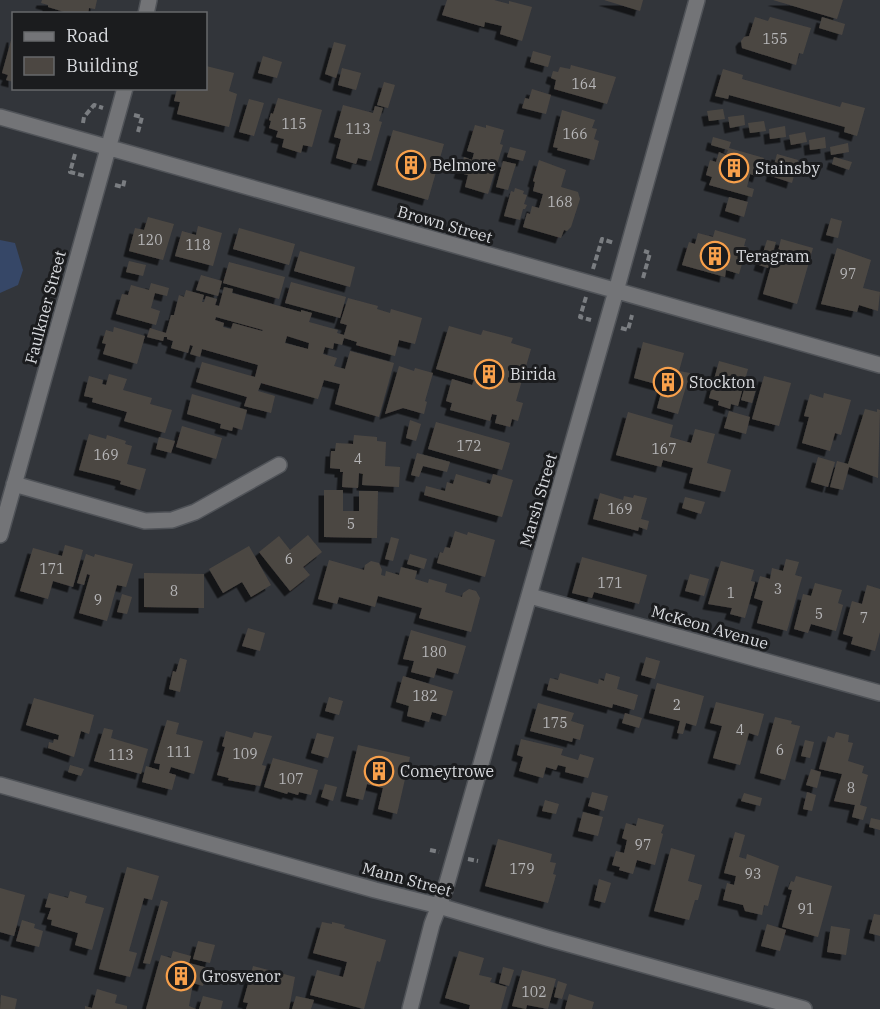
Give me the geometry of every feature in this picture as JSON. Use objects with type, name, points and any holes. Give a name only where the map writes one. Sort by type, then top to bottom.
[{"type":"street","name":"Marsh Street","points":[[410,1009],[432,924],[446,890],[530,596],[697,0]]},
{"type":"street","name":"Faulkner Street","points":[[0,535],[124,90]]},
{"type":"street","name":"Brown Street","points":[[0,117],[880,365]]},
{"type":"street","points":[[15,484],[145,521],[172,520],[195,512],[279,465]]},
{"type":"street","name":"McKeon Avenue","points":[[530,596],[880,693]]},
{"type":"street","name":"Mann Street","points":[[0,785],[804,1009]]},
{"type":"path","points":[[83,124],[84,117],[94,105],[103,108]]},
{"type":"path","points":[[132,115],[142,117],[138,132]]},
{"type":"path","points":[[75,154],[70,172],[83,176]]},
{"type":"path","points":[[114,184],[123,187],[125,178]]},
{"type":"path","points":[[595,265],[602,239],[611,242]]},
{"type":"path","points":[[639,249],[650,253],[643,278]]},
{"type":"path","points":[[584,303],[580,317],[587,319]]},
{"type":"path","points":[[617,327],[627,330],[632,315]]},
{"type":"path","points":[[430,850],[439,852]]},
{"type":"shaded area","points":[[0,240],[15,243],[23,270],[18,285],[0,293]]},
{"type":"building","points":[[42,0],[97,0],[95,9],[89,8],[88,12],[64,12],[41,3]]},
{"type":"building","points":[[447,0],[494,0],[509,4],[509,1],[532,7],[522,41],[500,34],[502,26],[485,22],[484,27],[442,15]]},
{"type":"building","points":[[604,0],[643,0],[640,11]]},
{"type":"building","points":[[773,0],[843,0],[837,19]]},
{"type":"building","points":[[755,17],[768,21],[770,17],[811,28],[803,54],[799,53],[796,65],[742,48],[741,41],[744,37],[749,36]]},
{"type":"building","points":[[822,17],[845,24],[842,35],[819,28]]},
{"type":"building","points":[[12,37],[12,82],[6,80],[8,75],[2,73]]},
{"type":"building","points":[[334,42],[346,45],[336,78],[325,74]]},
{"type":"building","points":[[533,51],[551,56],[548,67],[530,62]]},
{"type":"building","points":[[263,56],[282,62],[277,78],[258,73]]},
{"type":"building","points":[[571,65],[616,77],[607,104],[554,89],[556,80],[551,78],[553,71],[558,72],[560,67],[570,69]]},
{"type":"building","points":[[207,66],[234,73],[229,91],[237,94],[229,127],[177,114],[180,102],[174,101],[177,90],[207,90]]},
{"type":"building","points":[[342,68],[361,73],[356,90],[338,85]]},
{"type":"building","points":[[723,69],[743,75],[742,79],[840,107],[842,102],[865,108],[857,136],[844,132],[845,127],[729,95],[728,99],[715,96]]},
{"type":"building","points":[[384,82],[395,85],[388,108],[377,105]]},
{"type":"building","points":[[532,89],[551,95],[546,114],[522,108],[525,98],[529,99]]},
{"type":"building","points":[[278,98],[322,110],[312,147],[303,145],[301,153],[282,147],[284,139],[276,137],[278,131],[269,128],[271,113],[273,114]]},
{"type":"building","points":[[249,99],[264,103],[254,136],[239,132]]},
{"type":"building","points":[[343,105],[373,113],[375,106],[383,108],[379,121],[382,122],[371,161],[358,158],[356,164],[336,158],[341,139],[334,137]]},
{"type":"building","points":[[723,109],[725,119],[709,121],[707,111]]},
{"type":"building","points":[[562,110],[595,120],[592,128],[597,129],[594,139],[599,141],[594,160],[553,147]]},
{"type":"building","points":[[744,115],[745,125],[730,128],[728,117]]},
{"type":"building","points":[[764,121],[766,131],[750,133],[748,123]]},
{"type":"building","points":[[475,125],[486,128],[486,125],[504,130],[500,144],[503,145],[488,194],[465,187],[468,175],[459,173],[464,157],[472,160],[474,153],[467,151]]},
{"type":"building","points":[[785,126],[786,137],[770,139],[769,129]]},
{"type":"building","name":"Belmore","points":[[393,130],[444,144],[428,200],[377,185]]},
{"type":"building","points":[[805,132],[807,142],[791,145],[789,135]]},
{"type":"building","name":"Stainsby","points":[[713,137],[731,142],[729,148],[764,158],[758,177],[750,174],[747,187],[754,189],[752,197],[709,185],[712,177],[706,175],[710,160],[716,162],[719,152],[726,155],[728,150],[711,145]]},
{"type":"building","points":[[825,137],[826,148],[810,150],[809,140]]},
{"type":"building","points":[[848,143],[849,152],[831,155],[830,147]]},
{"type":"building","points":[[510,147],[526,151],[523,161],[507,157]]},
{"type":"building","points":[[777,154],[798,160],[792,183],[771,176]]},
{"type":"building","points":[[834,157],[852,162],[849,170],[832,164]]},
{"type":"building","points":[[539,160],[566,170],[561,187],[578,192],[580,199],[571,227],[567,231],[564,230],[561,238],[523,227],[527,213],[530,214],[532,206],[539,208],[543,194],[533,191],[535,182],[533,181]]},
{"type":"building","points":[[503,161],[516,164],[508,190],[496,187]]},
{"type":"building","points":[[515,188],[524,191],[523,194],[527,195],[524,204],[527,205],[523,209],[520,220],[504,216],[511,191],[514,192]]},
{"type":"building","points":[[729,197],[748,202],[744,217],[725,211]]},
{"type":"building","points":[[148,217],[174,224],[163,260],[129,251],[135,228],[144,230]]},
{"type":"building","points":[[831,218],[842,221],[838,238],[826,235]]},
{"type":"building","points":[[198,226],[222,233],[213,266],[175,256],[182,231],[196,235]]},
{"type":"building","points":[[239,228],[295,244],[289,265],[233,249]]},
{"type":"building","name":"Teragram","points":[[715,230],[746,239],[744,246],[747,247],[739,274],[726,270],[725,277],[682,265],[689,242],[695,244],[698,233],[713,237]]},
{"type":"building","points":[[781,239],[813,248],[797,304],[763,294],[775,251],[778,251]]},
{"type":"building","points":[[767,240],[776,242],[768,268],[759,265]]},
{"type":"building","points":[[837,248],[871,260],[863,288],[880,292],[878,311],[859,305],[857,312],[821,304]]},
{"type":"building","points":[[300,251],[355,267],[350,287],[294,271]]},
{"type":"building","points":[[129,261],[146,265],[143,276],[126,272]]},
{"type":"building","points":[[229,262],[285,277],[279,299],[223,283]]},
{"type":"building","points":[[201,275],[222,281],[218,296],[196,290]]},
{"type":"building","points":[[291,282],[346,297],[340,318],[285,303]]},
{"type":"building","points":[[151,283],[169,288],[167,296],[155,293],[151,308],[160,311],[156,325],[116,314],[122,294],[128,295],[131,285],[149,290]]},
{"type":"building","points":[[224,287],[233,289],[232,293],[312,313],[309,322],[338,330],[337,333],[344,335],[347,325],[340,323],[348,298],[378,306],[377,309],[390,313],[391,309],[422,318],[415,344],[399,340],[395,356],[356,345],[357,342],[344,338],[342,345],[334,343],[333,349],[325,347],[323,354],[337,358],[334,366],[345,369],[350,351],[394,363],[379,417],[335,404],[340,384],[324,380],[318,399],[261,383],[258,391],[275,396],[271,413],[244,406],[247,397],[196,382],[202,362],[255,377],[258,365],[202,349],[200,357],[190,354],[193,346],[190,345],[188,353],[171,348],[173,341],[167,337],[164,337],[163,341],[147,337],[150,328],[166,333],[179,295],[184,297],[186,290],[204,295],[202,302],[206,296],[217,299],[215,305],[219,306]],"holes":[[[216,317],[263,330],[233,323],[231,329],[223,327],[224,323],[215,320]],[[287,336],[309,343],[308,349],[285,343]]]},
{"type":"building","name":"Birida","points":[[449,326],[481,335],[483,330],[513,338],[511,343],[531,349],[516,401],[523,403],[518,421],[512,419],[510,427],[495,423],[497,415],[492,414],[490,421],[450,410],[452,403],[446,401],[452,379],[472,385],[474,380],[436,369]]},
{"type":"building","points":[[114,327],[145,336],[137,364],[103,354],[106,344],[102,343],[106,330],[113,332]]},
{"type":"building","name":"Stockton","points":[[643,342],[684,353],[679,371],[690,373],[678,414],[657,408],[663,386],[634,378]]},
{"type":"building","points":[[719,361],[748,369],[738,406],[731,404],[730,409],[718,405],[719,401],[709,398]]},
{"type":"building","points":[[399,366],[414,371],[415,368],[433,373],[425,401],[427,402],[424,414],[403,408],[385,414]]},
{"type":"building","points":[[109,374],[127,379],[123,390],[152,398],[150,404],[172,410],[165,433],[124,421],[127,412],[92,402],[93,398],[84,396],[89,376],[103,380],[102,384],[106,385]]},
{"type":"building","points":[[764,376],[791,383],[779,426],[752,419]]},
{"type":"building","points":[[746,383],[757,386],[752,403],[741,400]]},
{"type":"building","points":[[824,393],[851,400],[841,435],[835,433],[830,451],[802,443],[809,417],[804,416],[810,394],[823,398]]},
{"type":"building","points":[[192,394],[247,410],[242,430],[233,427],[232,431],[220,428],[221,424],[187,414]]},
{"type":"building","points":[[865,409],[877,412],[877,409],[880,410],[878,478],[849,467],[843,490],[830,487],[837,461],[848,464]]},
{"type":"building","points":[[729,411],[750,417],[746,434],[724,428]]},
{"type":"building","points":[[628,412],[673,425],[670,437],[691,443],[695,429],[715,434],[707,463],[731,470],[725,492],[689,483],[693,468],[663,460],[661,467],[616,455]]},
{"type":"building","points":[[410,420],[421,424],[416,441],[406,438]]},
{"type":"building","points":[[436,422],[510,443],[502,470],[428,449]]},
{"type":"building","points":[[182,426],[222,438],[216,459],[176,447]]},
{"type":"building","points":[[89,434],[106,439],[107,435],[126,441],[125,444],[132,446],[127,464],[146,469],[140,490],[120,484],[121,481],[118,480],[79,470]]},
{"type":"building","points":[[354,435],[377,437],[377,441],[386,442],[385,466],[400,467],[399,487],[362,485],[363,474],[359,473],[358,488],[342,487],[343,472],[340,472],[340,469],[330,468],[331,451],[335,451],[336,443],[353,444]]},
{"type":"building","points":[[159,437],[175,441],[171,453],[156,449]]},
{"type":"building","points":[[417,453],[450,462],[447,472],[423,466],[419,477],[411,475]]},
{"type":"building","points":[[818,457],[835,462],[828,487],[811,482]]},
{"type":"building","points":[[456,474],[490,484],[493,474],[513,480],[502,517],[424,495],[426,486],[445,491],[447,482],[453,484]]},
{"type":"building","points":[[324,490],[343,490],[343,511],[359,511],[359,491],[378,491],[377,538],[324,537]]},
{"type":"building","points":[[600,493],[623,500],[624,496],[633,498],[634,495],[647,498],[641,519],[649,521],[647,530],[639,527],[638,531],[593,519]]},
{"type":"building","points":[[685,497],[705,502],[701,514],[682,508]]},
{"type":"building","points":[[455,531],[467,535],[468,532],[495,540],[485,577],[437,563],[440,552],[443,553],[445,547],[450,548]]},
{"type":"building","points":[[308,535],[322,552],[303,567],[310,575],[290,591],[259,552],[279,536],[290,550]]},
{"type":"building","points":[[391,537],[399,539],[393,561],[385,559]]},
{"type":"building","points":[[65,545],[83,550],[73,587],[53,581],[48,599],[20,591],[33,548],[62,556]]},
{"type":"building","points":[[249,546],[271,585],[251,597],[242,582],[223,593],[209,569]]},
{"type":"building","points":[[86,554],[94,557],[95,554],[133,564],[126,587],[117,585],[107,621],[79,613],[90,575],[87,574],[84,585],[77,583]]},
{"type":"building","points":[[410,554],[427,559],[424,569],[407,564]]},
{"type":"building","points":[[582,557],[647,575],[639,604],[594,592],[592,598],[572,593]]},
{"type":"building","points":[[786,559],[799,562],[795,575],[802,577],[787,631],[757,623],[763,601],[754,598],[760,576],[770,579],[772,568],[783,571]]},
{"type":"building","points":[[329,560],[364,570],[365,565],[371,561],[379,563],[382,570],[381,575],[385,576],[386,571],[399,575],[401,567],[417,571],[415,579],[428,583],[429,579],[447,584],[445,592],[462,597],[463,593],[469,589],[476,591],[480,598],[471,632],[419,618],[422,608],[378,596],[375,607],[339,597],[337,604],[318,599]]},
{"type":"building","points":[[721,561],[754,570],[751,581],[755,582],[745,618],[730,614],[732,608],[708,604]]},
{"type":"building","points":[[144,573],[204,574],[204,608],[144,607]]},
{"type":"building","points":[[690,574],[709,579],[704,596],[685,591]]},
{"type":"building","points":[[815,583],[842,590],[838,603],[843,605],[836,631],[811,624],[808,633],[794,629],[803,594],[811,596]]},
{"type":"building","points":[[867,585],[880,589],[880,632],[875,651],[851,644],[853,637],[843,634],[852,601],[862,604]]},
{"type":"building","points":[[122,594],[132,597],[127,614],[117,612]]},
{"type":"building","points":[[248,628],[265,633],[260,651],[242,646]]},
{"type":"building","points":[[411,630],[466,646],[458,674],[437,668],[434,678],[411,672],[414,661],[403,659]]},
{"type":"building","points":[[646,657],[660,661],[655,679],[641,675]]},
{"type":"building","points":[[180,658],[187,660],[180,692],[169,689],[173,671],[176,672]]},
{"type":"building","points":[[560,673],[598,684],[599,679],[604,681],[606,673],[620,677],[617,689],[638,695],[634,710],[613,704],[612,708],[547,690],[550,678],[558,680]]},
{"type":"building","points":[[403,676],[453,691],[446,716],[432,712],[429,722],[407,716],[409,706],[396,702]]},
{"type":"building","points":[[657,683],[704,696],[696,726],[686,723],[683,734],[677,733],[680,721],[649,713]]},
{"type":"building","points":[[329,697],[343,701],[339,715],[325,711]]},
{"type":"building","points":[[34,698],[94,715],[89,734],[81,731],[74,757],[48,748],[49,742],[53,743],[54,739],[58,740],[59,735],[26,725]]},
{"type":"building","points":[[716,702],[764,714],[758,736],[749,733],[740,765],[713,758],[722,726],[710,723]]},
{"type":"building","points":[[538,703],[574,713],[571,721],[584,725],[580,740],[573,738],[572,742],[530,731]]},
{"type":"building","points":[[625,713],[642,718],[639,728],[622,723]]},
{"type":"building","points":[[775,717],[792,721],[791,724],[800,726],[785,780],[760,773]]},
{"type":"building","points":[[167,720],[179,723],[176,734],[203,741],[194,774],[171,767],[169,773],[176,775],[172,790],[142,782],[146,766],[159,770],[160,764],[154,763]]},
{"type":"building","points":[[104,728],[113,730],[111,738],[148,749],[141,774],[94,761]]},
{"type":"building","points":[[226,731],[252,738],[254,732],[272,736],[262,765],[266,766],[260,786],[228,780],[229,778],[217,775],[225,747],[222,746]]},
{"type":"building","points":[[836,732],[849,735],[848,742],[853,743],[848,761],[864,766],[862,773],[868,775],[860,805],[867,807],[863,820],[852,817],[855,805],[834,801],[842,774],[819,769],[828,736],[834,738]]},
{"type":"building","points":[[317,733],[334,737],[328,758],[311,753]]},
{"type":"building","points":[[521,739],[563,749],[561,755],[578,760],[580,754],[594,758],[588,778],[565,772],[566,767],[558,765],[556,770],[546,767],[543,778],[519,771],[523,757],[517,755]]},
{"type":"building","points":[[805,740],[814,742],[810,758],[801,756]]},
{"type":"building","name":"Comeytrowe","points":[[358,745],[410,757],[397,814],[378,809],[383,788],[367,784],[363,800],[346,796]]},
{"type":"building","points":[[273,758],[318,770],[311,795],[299,792],[298,795],[288,792],[287,794],[264,787]]},
{"type":"building","points":[[70,765],[84,769],[81,776],[68,772]]},
{"type":"building","points":[[811,769],[821,772],[817,788],[806,785]]},
{"type":"building","points":[[325,784],[337,787],[333,801],[321,797]]},
{"type":"building","points":[[592,792],[608,796],[604,811],[588,806]]},
{"type":"building","points":[[807,792],[816,795],[812,811],[803,809]]},
{"type":"building","points":[[744,793],[762,798],[760,806],[741,801]]},
{"type":"building","points":[[545,800],[559,804],[556,814],[542,811]]},
{"type":"building","points":[[583,812],[603,817],[598,836],[578,831]]},
{"type":"building","points":[[638,818],[664,825],[655,865],[637,860],[633,874],[619,870],[620,867],[612,865],[616,851],[624,853],[627,840],[622,838],[626,823],[636,826]]},
{"type":"building","points":[[871,818],[880,820],[880,830],[869,827]]},
{"type":"building","points":[[735,832],[745,835],[739,857],[746,859],[747,854],[779,866],[768,906],[764,905],[762,915],[745,911],[743,905],[723,900],[727,883],[734,885],[736,876],[724,873]]},
{"type":"building","points":[[498,839],[552,854],[550,862],[556,863],[553,874],[556,875],[548,903],[485,886]]},
{"type":"building","points":[[671,848],[695,855],[688,881],[702,885],[689,920],[654,911]]},
{"type":"building","points":[[127,867],[159,876],[152,900],[144,898],[129,951],[137,953],[130,977],[99,969]]},
{"type":"building","points":[[796,876],[832,886],[818,937],[782,927],[792,890],[788,889]]},
{"type":"building","points":[[599,879],[611,883],[605,903],[594,900]]},
{"type":"building","points":[[0,888],[25,895],[14,936],[0,932]]},
{"type":"building","points":[[70,891],[87,896],[85,903],[104,908],[92,950],[75,945],[78,933],[51,925],[52,920],[47,919],[51,908],[45,907],[49,893],[68,898]]},
{"type":"building","points":[[161,900],[168,902],[150,964],[143,963]]},
{"type":"building","points":[[874,914],[880,915],[880,936],[869,933]]},
{"type":"building","points":[[22,920],[35,924],[34,928],[43,931],[39,947],[16,941]]},
{"type":"building","points":[[322,922],[345,925],[344,928],[386,940],[380,962],[377,961],[364,1009],[310,995],[317,970],[343,977],[347,962],[313,953]]},
{"type":"building","points":[[767,924],[786,930],[780,951],[761,946]]},
{"type":"building","points":[[831,926],[850,929],[846,955],[827,952]]},
{"type":"building","points":[[198,941],[215,945],[210,963],[193,959]]},
{"type":"building","name":"Grosvenor","points":[[173,951],[191,956],[189,963],[208,968],[203,986],[193,983],[189,1006],[196,1009],[146,1009],[161,955],[171,958]]},
{"type":"building","points":[[459,951],[484,958],[479,975],[492,978],[490,982],[507,987],[501,1009],[469,1009],[470,1005],[445,998]]},
{"type":"building","points":[[253,966],[295,977],[289,1009],[246,1009],[248,1003],[243,1002]]},
{"type":"building","points":[[503,967],[514,970],[509,986],[499,983]]},
{"type":"building","points":[[522,970],[556,979],[548,1009],[527,1005],[526,1009],[512,1006]]},
{"type":"building","points":[[558,981],[567,984],[562,999],[554,997]]},
{"type":"building","points":[[97,989],[117,995],[115,1003],[127,1006],[127,1009],[85,1009],[85,1006],[92,1008]]},
{"type":"building","points":[[569,994],[594,1002],[592,1009],[565,1009]]},
{"type":"building","points":[[1,995],[17,999],[15,1009],[0,1009]]},
{"type":"building","points":[[203,996],[223,1001],[221,1009],[199,1009]]},
{"type":"building","points":[[296,996],[314,1000],[311,1009],[292,1009]]},
{"type":"place","name":"Belmore","points":[[411,165]]},
{"type":"place","name":"Stainsby","points":[[734,168]]},
{"type":"place","name":"Teragram","points":[[715,256]]},
{"type":"place","name":"Birida","points":[[489,374]]},
{"type":"place","name":"Stockton","points":[[668,382]]},
{"type":"place","name":"Comeytrowe","points":[[379,771]]},
{"type":"place","name":"Grosvenor","points":[[181,976]]}]
